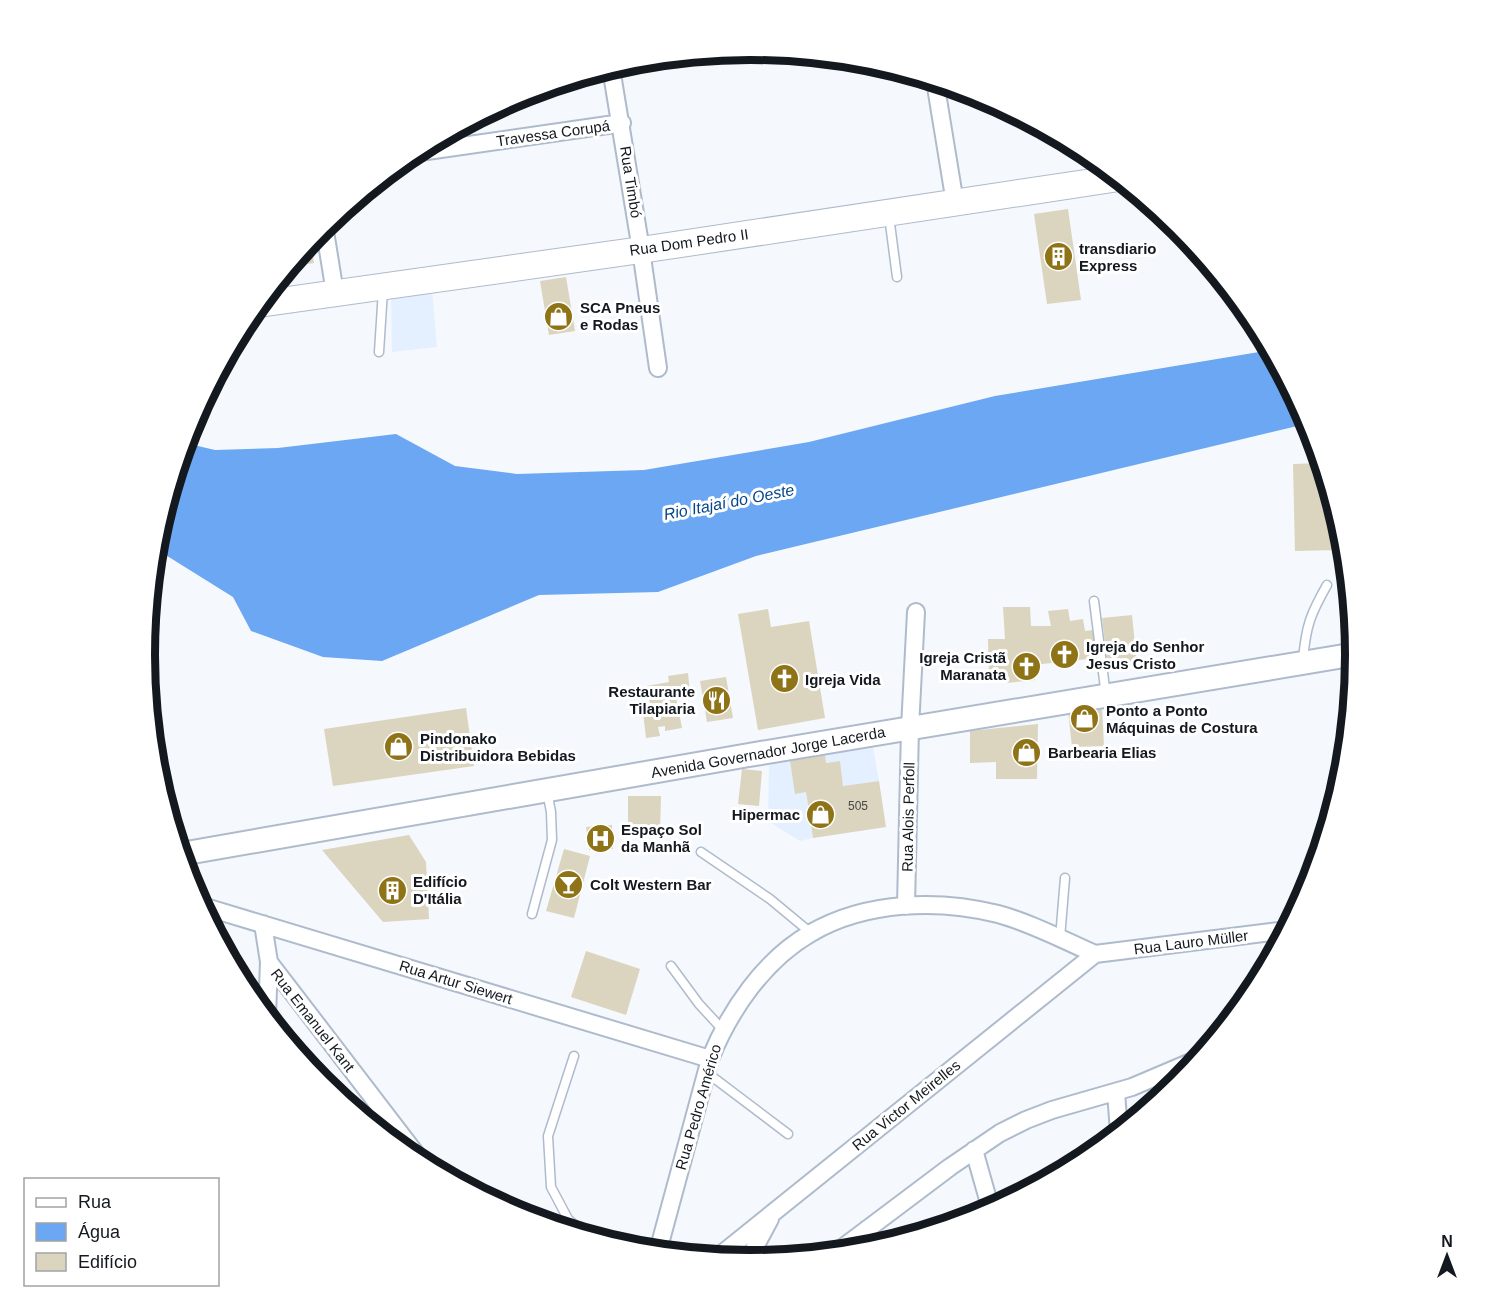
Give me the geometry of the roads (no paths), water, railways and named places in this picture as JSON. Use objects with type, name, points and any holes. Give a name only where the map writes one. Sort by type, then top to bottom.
[{"type":"main road","name":"Rua Dom Pedro II","points":[[271,302],[641,250],[1108,180]]},
{"type":"main road","name":"Avenida Governador Jorge Lacerda","points":[[189,853],[1346,656]]},
{"type":"street","name":"Rua Timbó","points":[[613,76],[622,123],[657,368]]},
{"type":"street","points":[[937,90],[955,203]]},
{"type":"street","name":"Travessa Corupá","points":[[437,150],[622,123]]},
{"type":"street","points":[[326,238],[335,293]]},
{"type":"street","name":"Rua Alois Perfoll","points":[[906,906],[910,729],[916,612]]},
{"type":"street","name":"Rua Pedro Américo","points":[[660,1243],[708,1066],[723,1030],[746,993],[766,970],[811,933],[841,920],[871,911],[935,905],[970,908],[1008,918],[1095,954]]},
{"type":"street","name":"Rua Artur Siewert","points":[[213,909],[708,1066]]},
{"type":"street","points":[[262,924],[269,962],[268,1002]]},
{"type":"street","name":"Rua Lauro Müller","points":[[1095,954],[1277,931]]},
{"type":"street","name":"Rua Victor Meirelles","points":[[727,1249],[1095,954]]},
{"type":"street","name":"Rua Emanuel Kant","points":[[269,962],[405,1139]]},
{"type":"street","points":[[851,1242],[974,1150],[1026,1120],[1146,1082],[1179,1067]]},
{"type":"street","points":[[1116,1092],[1118,1123]]},
{"type":"street","points":[[974,1150],[988,1200]]},
{"type":"street","points":[[753,1250],[773,1212]]},
{"type":"street","points":[[867,1229],[870,1238]]},
{"type":"lane","points":[[888,213],[897,277]]},
{"type":"lane","points":[[379,352],[383,286]]},
{"type":"lane","points":[[1303,663],[1307,625],[1327,585]]},
{"type":"lane","points":[[1094,601],[1106,696]]},
{"type":"lane","points":[[532,914],[552,840],[547,790]]},
{"type":"lane","points":[[700,852],[770,899],[811,933]]},
{"type":"lane","points":[[1060,938],[1065,878]]},
{"type":"lane","points":[[671,966],[699,1004],[723,1030]]},
{"type":"lane","points":[[570,1221],[551,1187],[548,1136],[574,1056]]},
{"type":"lane","points":[[708,1066],[788,1134]]},
{"type":"water","name":"Rio Itajaí do Oeste","points":[[1262,352],[1299,426],[756,556],[658,592],[539,595],[382,661],[323,657],[251,631],[233,597],[165,554],[176,501],[194,445],[215,450],[278,448],[396,434],[455,466],[517,474],[644,470],[809,442],[995,396]]},
{"type":"place","name":"transdiario Express","points":[[1058,257]]},
{"type":"place","name":"SCA Pneus e Rodas","points":[[559,316]]},
{"type":"place","name":"Igreja do Senhor Jesus Cristo","points":[[1065,655]]},
{"type":"place","name":"Igreja Cristã Maranata","points":[[1027,666]]},
{"type":"place","name":"Igreja Vida","points":[[784,679]]},
{"type":"place","name":"Restaurante Tilapiaria","points":[[716,700]]},
{"type":"place","name":"Ponto a Ponto Máquinas de Costura","points":[[1085,719]]},
{"type":"place","name":"Pindonako Distribuidora Bebidas","points":[[399,747]]},
{"type":"place","name":"Barbearia Elias","points":[[1027,752]]},
{"type":"place","name":"Hipermac","points":[[821,814]]},
{"type":"place","name":"Espaço Sol da Manhã","points":[[600,838]]},
{"type":"place","name":"Colt Western Bar","points":[[569,884]]},
{"type":"place","name":"Edifício D'Itália","points":[[392,890]]}]
